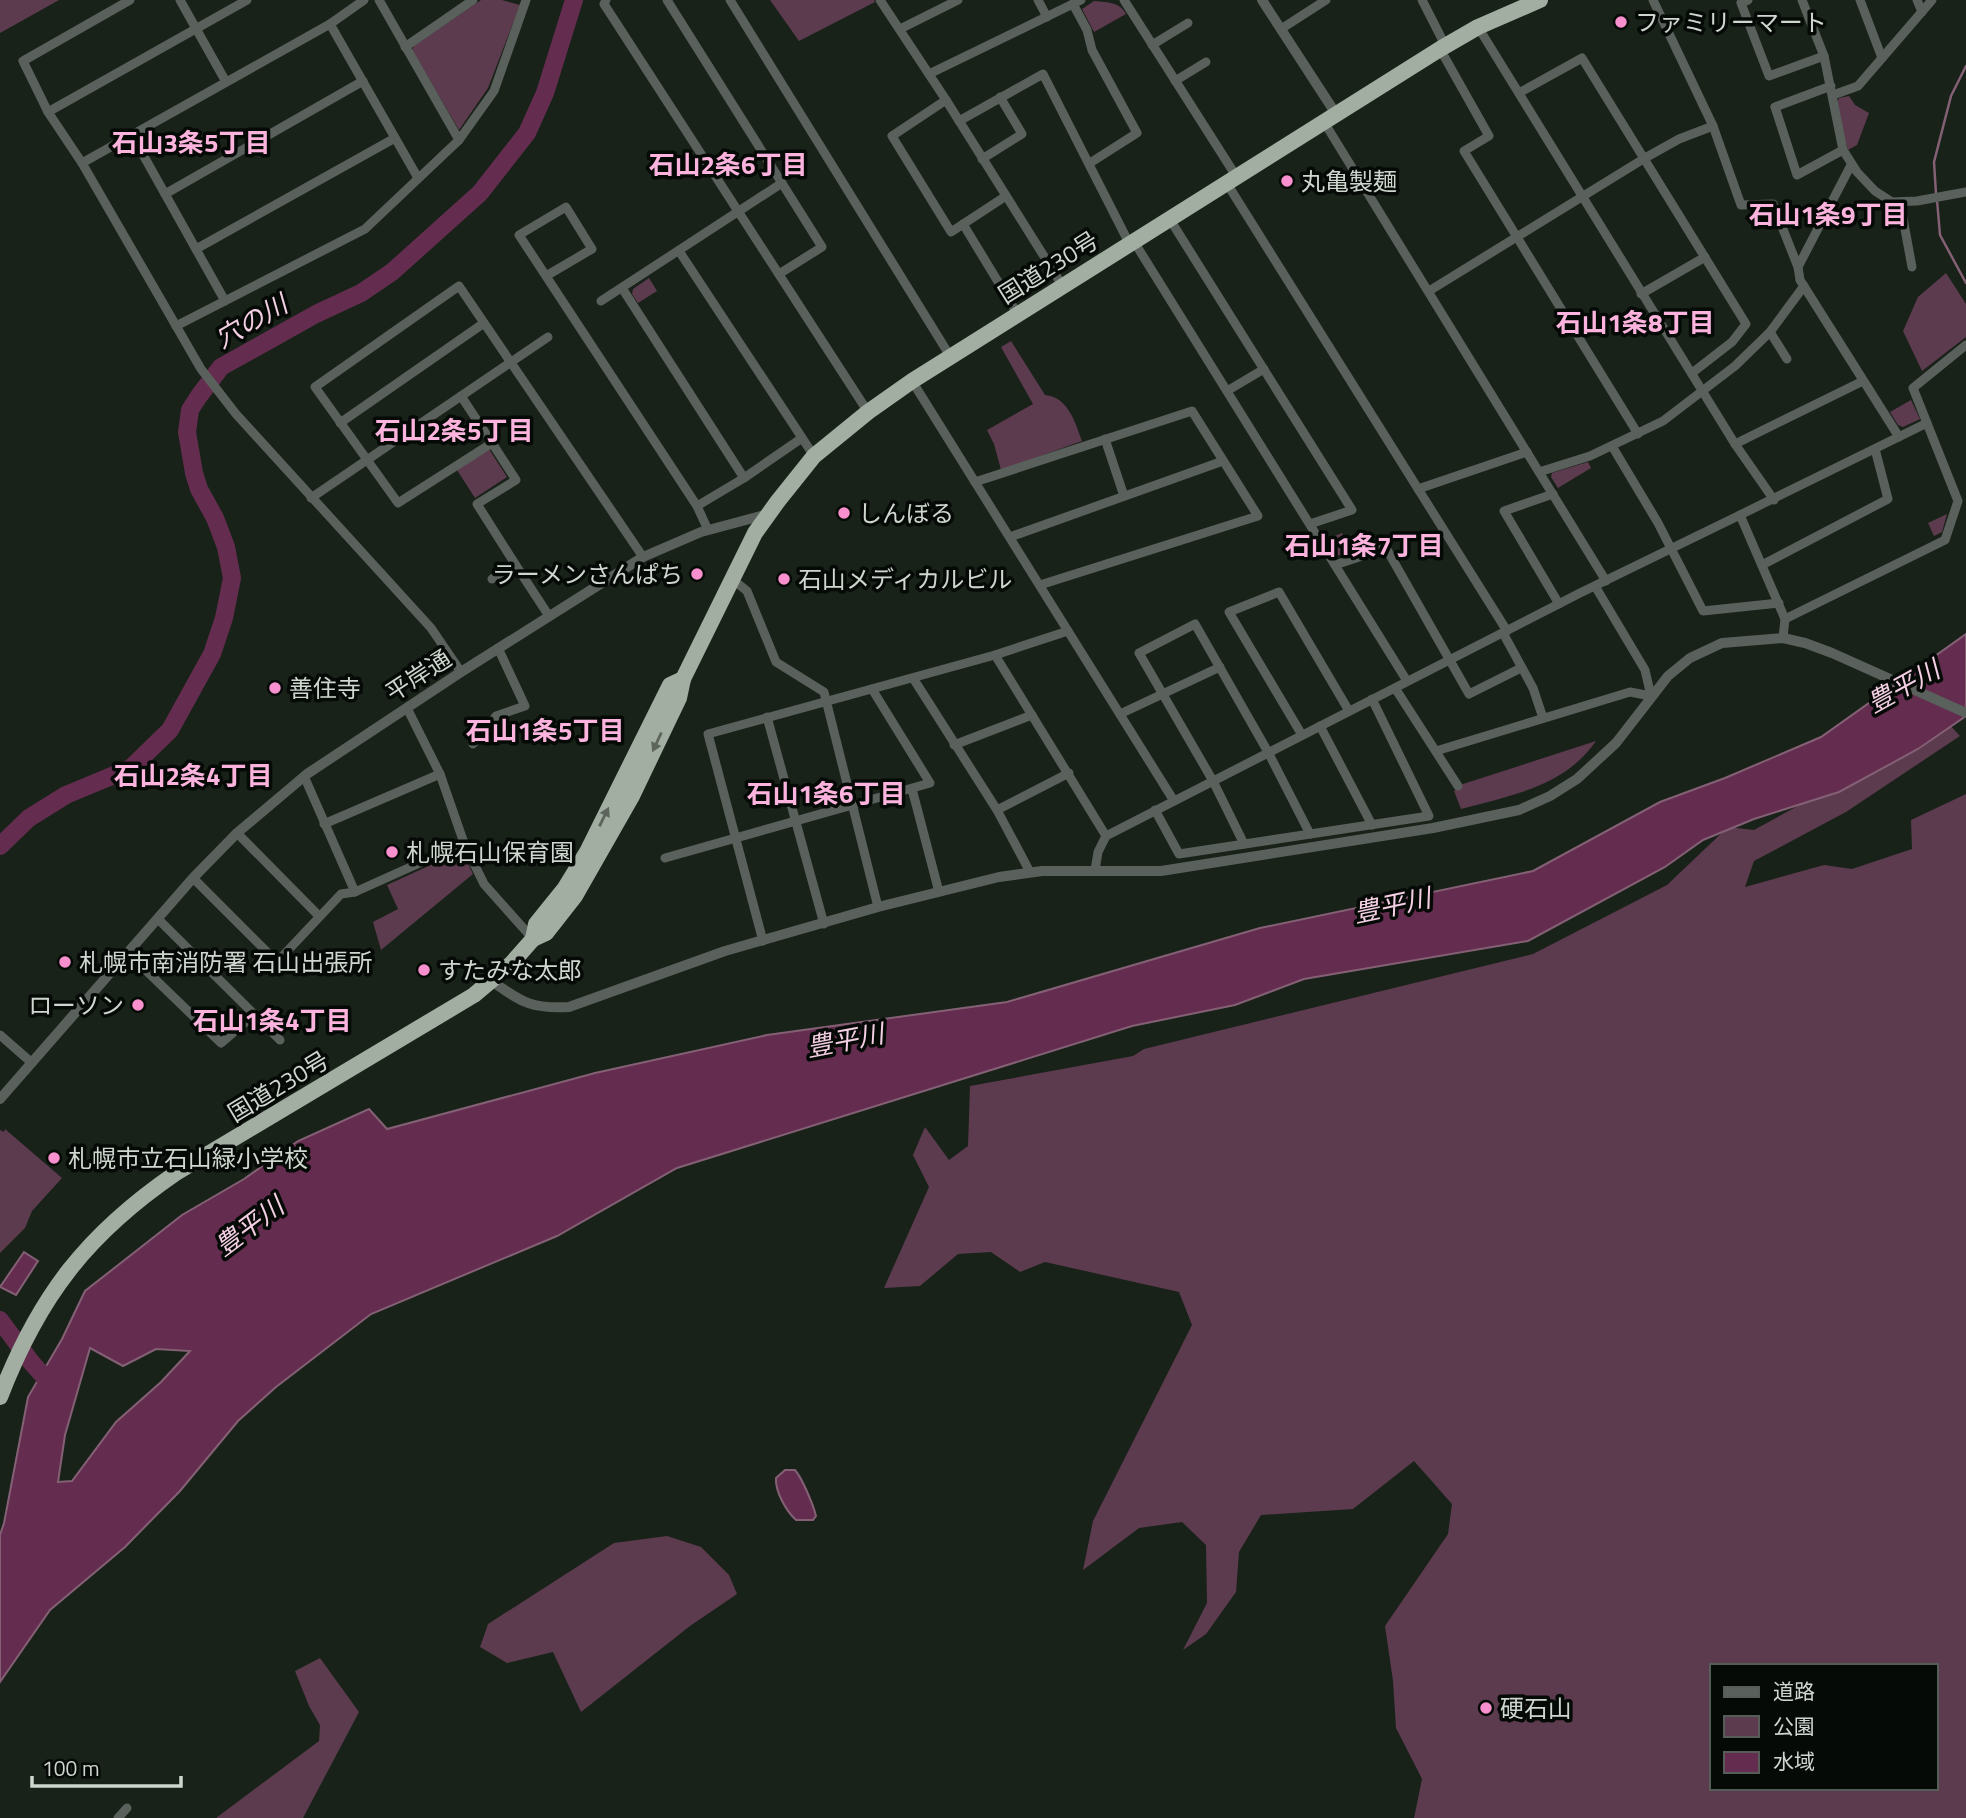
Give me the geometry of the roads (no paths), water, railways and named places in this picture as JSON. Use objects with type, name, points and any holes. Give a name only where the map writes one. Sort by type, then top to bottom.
[{"type":"highway","name":"国道230号","points":[[0,1397],[34,1322],[55,1286],[97,1235],[144,1195],[176,1173],[474,995],[511,964],[533,939],[546,933],[575,896],[632,796],[679,698],[682,679],[768,514],[814,456],[912,381],[1017,313],[1442,47],[1478,27],[1540,0]]},
{"type":"street","points":[[131,0],[23,61],[48,112],[82,163],[201,369],[236,414],[431,628],[461,672]]},
{"type":"street","points":[[180,0],[226,82]]},
{"type":"street","points":[[48,112],[247,0]]},
{"type":"street","points":[[82,163],[330,24],[364,0]]},
{"type":"street","points":[[379,0],[459,140]]},
{"type":"street","points":[[405,47],[473,0]]},
{"type":"street","points":[[176,326],[365,229],[459,140],[494,91],[526,0]]},
{"type":"street","points":[[606,0],[604,4],[869,412]]},
{"type":"street","points":[[667,0],[822,247],[779,274]]},
{"type":"street","points":[[730,0],[950,356]]},
{"type":"street","points":[[880,0],[1062,285]]},
{"type":"street","points":[[900,29],[958,0]]},
{"type":"street","points":[[1038,0],[1047,17]]},
{"type":"street","points":[[1124,0],[1505,632],[1533,688],[1543,718]]},
{"type":"street","points":[[1262,0],[1429,291],[1606,581]]},
{"type":"street","points":[[1281,29],[1326,0]]},
{"type":"street","points":[[1422,0],[1442,47],[1489,136],[1464,151],[1638,434]]},
{"type":"street","points":[[1653,0],[1713,126],[1741,205],[1773,204],[1798,267],[1800,280],[1899,437]]},
{"type":"street","points":[[1748,0],[1741,3],[1769,76],[1824,56]]},
{"type":"street","points":[[1802,0],[1824,56],[1843,150],[1851,165],[1885,199],[1917,201],[1963,193]]},
{"type":"street","points":[[1860,0],[1882,58]]},
{"type":"street","points":[[1917,0],[1922,12]]},
{"type":"street","points":[[1843,150],[1797,175],[1775,107],[1832,90],[1858,86],[1932,0]]},
{"type":"street","points":[[929,74],[1077,2],[1092,50],[1137,133],[1090,163]]},
{"type":"street","points":[[1152,45],[1188,23]]},
{"type":"street","points":[[330,24],[418,178]]},
{"type":"street","points":[[1478,27],[1735,444],[1774,500]]},
{"type":"street","points":[[1519,93],[1582,58],[1645,158],[1746,324],[1732,342],[1692,373]]},
{"type":"street","points":[[1175,81],[1206,62]]},
{"type":"street","points":[[959,121],[1043,74],[1131,242],[1407,681]]},
{"type":"street","points":[[164,194],[363,81]]},
{"type":"street","points":[[982,159],[1022,134],[1000,97]]},
{"type":"street","points":[[946,100],[892,136],[951,232],[1006,196]]},
{"type":"street","points":[[1429,291],[1645,158],[1679,139],[1713,126]]},
{"type":"street","points":[[132,135],[225,301]]},
{"type":"street","points":[[196,249],[395,138]]},
{"type":"street","points":[[1798,267],[1851,165]]},
{"type":"street","points":[[601,301],[782,183]]},
{"type":"street","points":[[1900,202],[1912,267]]},
{"type":"street","points":[[545,276],[592,249],[566,207],[519,235],[545,276],[697,506],[708,530]]},
{"type":"street","points":[[1169,218],[1352,510],[1310,524]]},
{"type":"street","points":[[963,224],[1017,313]]},
{"type":"street","points":[[679,251],[814,456]]},
{"type":"street","points":[[1642,294],[1706,257]]},
{"type":"street","points":[[492,443],[398,503],[315,387],[459,286],[643,557]]},
{"type":"street","points":[[1539,472],[1590,456],[1662,421],[1735,366],[1770,332],[1804,286]]},
{"type":"street","points":[[622,288],[744,478]]},
{"type":"street","points":[[341,424],[484,323]]},
{"type":"street","points":[[1770,332],[1787,359]]},
{"type":"street","points":[[311,498],[548,337]]},
{"type":"street","points":[[1785,619],[1945,540],[1958,502],[1913,388],[1966,345]]},
{"type":"street","points":[[1227,391],[1264,369]]},
{"type":"street","points":[[1735,444],[1863,380]]},
{"type":"street","points":[[912,381],[1174,801]]},
{"type":"street","points":[[461,396],[516,480],[478,504],[549,615]]},
{"type":"street","points":[[975,482],[1192,411],[1258,516],[1040,585]]},
{"type":"street","points":[[1095,870],[1098,852],[1106,836],[1559,604],[1927,423]]},
{"type":"street","points":[[697,506],[802,438]]},
{"type":"street","points":[[1105,439],[1124,496]]},
{"type":"street","points":[[1612,446],[1672,549],[1703,611],[1779,603]]},
{"type":"street","points":[[1762,565],[1888,499],[1875,449]]},
{"type":"street","points":[[1419,489],[1527,452]]},
{"type":"street","points":[[1010,537],[1223,461]]},
{"type":"street","points":[[1553,494],[1504,511],[1559,604]]},
{"type":"street","name":"平岸通","points":[[0,1099],[192,878],[237,833],[304,776],[549,615],[643,557],[708,530],[768,514]]},
{"type":"street","points":[[1740,515],[1785,619],[1783,638]]},
{"type":"street","points":[[1335,565],[1386,548],[1469,694],[1521,668]]},
{"type":"street","points":[[492,579],[515,564]]},
{"type":"street","points":[[732,579],[747,591],[776,662],[824,692],[878,907]]},
{"type":"street","points":[[1595,586],[1645,670],[1651,696]]},
{"type":"street","points":[[1302,735],[1229,612],[1279,592],[1349,711]]},
{"type":"street","points":[[1244,844],[1213,781],[1139,653],[1195,624],[1268,752],[1310,834]]},
{"type":"street","points":[[763,941],[708,734],[995,655],[1068,631]]},
{"type":"street","points":[[490,980],[517,999],[531,1005],[547,1008],[569,1007],[656,975],[763,941],[878,907],[999,877],[1030,872],[1161,871],[1433,828],[1519,810],[1550,796],[1577,779],[1616,743],[1668,676],[1690,658],[1722,643],[1783,638],[1832,653],[1966,713]]},
{"type":"street","points":[[473,744],[496,716],[525,706],[498,648]]},
{"type":"street","points":[[995,655],[1106,836]]},
{"type":"street","points":[[1120,714],[1220,667]]},
{"type":"street","points":[[913,678],[997,810],[1030,872]]},
{"type":"street","points":[[1395,688],[1458,786]]},
{"type":"street","points":[[666,858],[930,783],[872,689]]},
{"type":"street","points":[[1436,751],[1630,692],[1651,696]]},
{"type":"street","points":[[1155,810],[1179,854],[1429,816],[1372,699]]},
{"type":"street","points":[[407,708],[440,774],[464,843],[484,884],[533,939]]},
{"type":"street","points":[[954,744],[1032,716]]},
{"type":"street","points":[[767,717],[824,924]]},
{"type":"street","points":[[1320,726],[1372,825]]},
{"type":"street","points":[[997,810],[1069,773]]},
{"type":"street","points":[[324,824],[440,774]]},
{"type":"street","points":[[304,776],[355,892]]},
{"type":"street","points":[[912,789],[939,892]]},
{"type":"street","points":[[237,833],[319,916]]},
{"type":"street","points":[[192,878],[276,962],[341,894],[355,892],[464,843]]},
{"type":"street","points":[[158,919],[280,1040]]},
{"type":"street","points":[[128,953],[221,1042],[255,1014]]},
{"type":"street","points":[[0,1035],[32,1063]]},
{"type":"street","points":[[118,1818],[127,1808]]},
{"type":"water","name":"豊平川","points":[[1966,634],[1966,716],[1918,749],[1839,792],[1754,819],[1703,840],[1665,867],[1528,941],[1304,979],[1235,1005],[1132,1026],[677,1168],[557,1236],[371,1314],[276,1387],[238,1421],[180,1491],[125,1547],[50,1610],[0,1682],[0,1535],[28,1397],[62,1339],[85,1291],[182,1215],[244,1179],[298,1141],[369,1109],[387,1129],[595,1073],[767,1035],[1007,1002],[1260,928],[1533,871],[1660,802],[1821,737]],"holes":[[[90,1348],[123,1366],[156,1349],[190,1351],[161,1382],[116,1422],[72,1481],[58,1482],[65,1435]]]},
{"type":"water","points":[[24,1252],[38,1261],[16,1295],[0,1287]]},
{"type":"water","points":[[785,1470],[795,1470],[801,1479],[815,1511],[813,1520],[796,1520],[785,1506],[777,1489],[776,1478]]},
{"type":"waterway","name":"穴の川","points":[[0,846],[29,818],[66,795],[131,768],[170,730],[212,654],[224,618],[232,578],[226,547],[194,473],[187,432],[190,410],[199,396],[221,367],[316,314],[361,293],[392,272],[480,193],[527,133],[545,93],[574,0]]},
{"type":"waterway","points":[[1936,194],[1934,162],[1951,96],[1966,66]]},
{"type":"waterway","points":[[1937,200],[1940,235],[1966,283]]},
{"type":"waterway","points":[[0,1320],[31,1362],[57,1391]]},
{"type":"place","name":"ファミリーマート","points":[[1621,22]]},
{"type":"place","name":"丸亀製麺","points":[[1287,181]]},
{"type":"place","name":"しんぼる","points":[[844,513]]},
{"type":"place","name":"ラーメンさんぱち","points":[[697,574]]},
{"type":"place","name":"石山メディカルビル","points":[[784,579]]},
{"type":"place","name":"善住寺","points":[[275,688]]},
{"type":"place","name":"札幌石山保育園","points":[[392,852]]},
{"type":"place","name":"札幌市南消防署 石山出張所","points":[[65,962]]},
{"type":"place","name":"すたみな太郎","points":[[424,970]]},
{"type":"place","name":"ローソン","points":[[138,1005]]},
{"type":"place","name":"札幌市立石山緑小学校","points":[[54,1158]]},
{"type":"place","name":"硬石山","points":[[1486,1708]]},
{"type":"district","name":"石山3条5丁目","points":[[191,142]]},
{"type":"district","name":"石山2条6丁目","points":[[728,164]]},
{"type":"district","name":"石山1条9丁目","points":[[1828,214]]},
{"type":"district","name":"石山1条8丁目","points":[[1635,322]]},
{"type":"district","name":"石山2条5丁目","points":[[454,430]]},
{"type":"district","name":"石山1条7丁目","points":[[1364,545]]},
{"type":"district","name":"石山1条5丁目","points":[[545,730]]},
{"type":"district","name":"石山2条4丁目","points":[[193,775]]},
{"type":"district","name":"石山1条6丁目","points":[[826,793]]},
{"type":"district","name":"石山1条4丁目","points":[[272,1020]]}]
